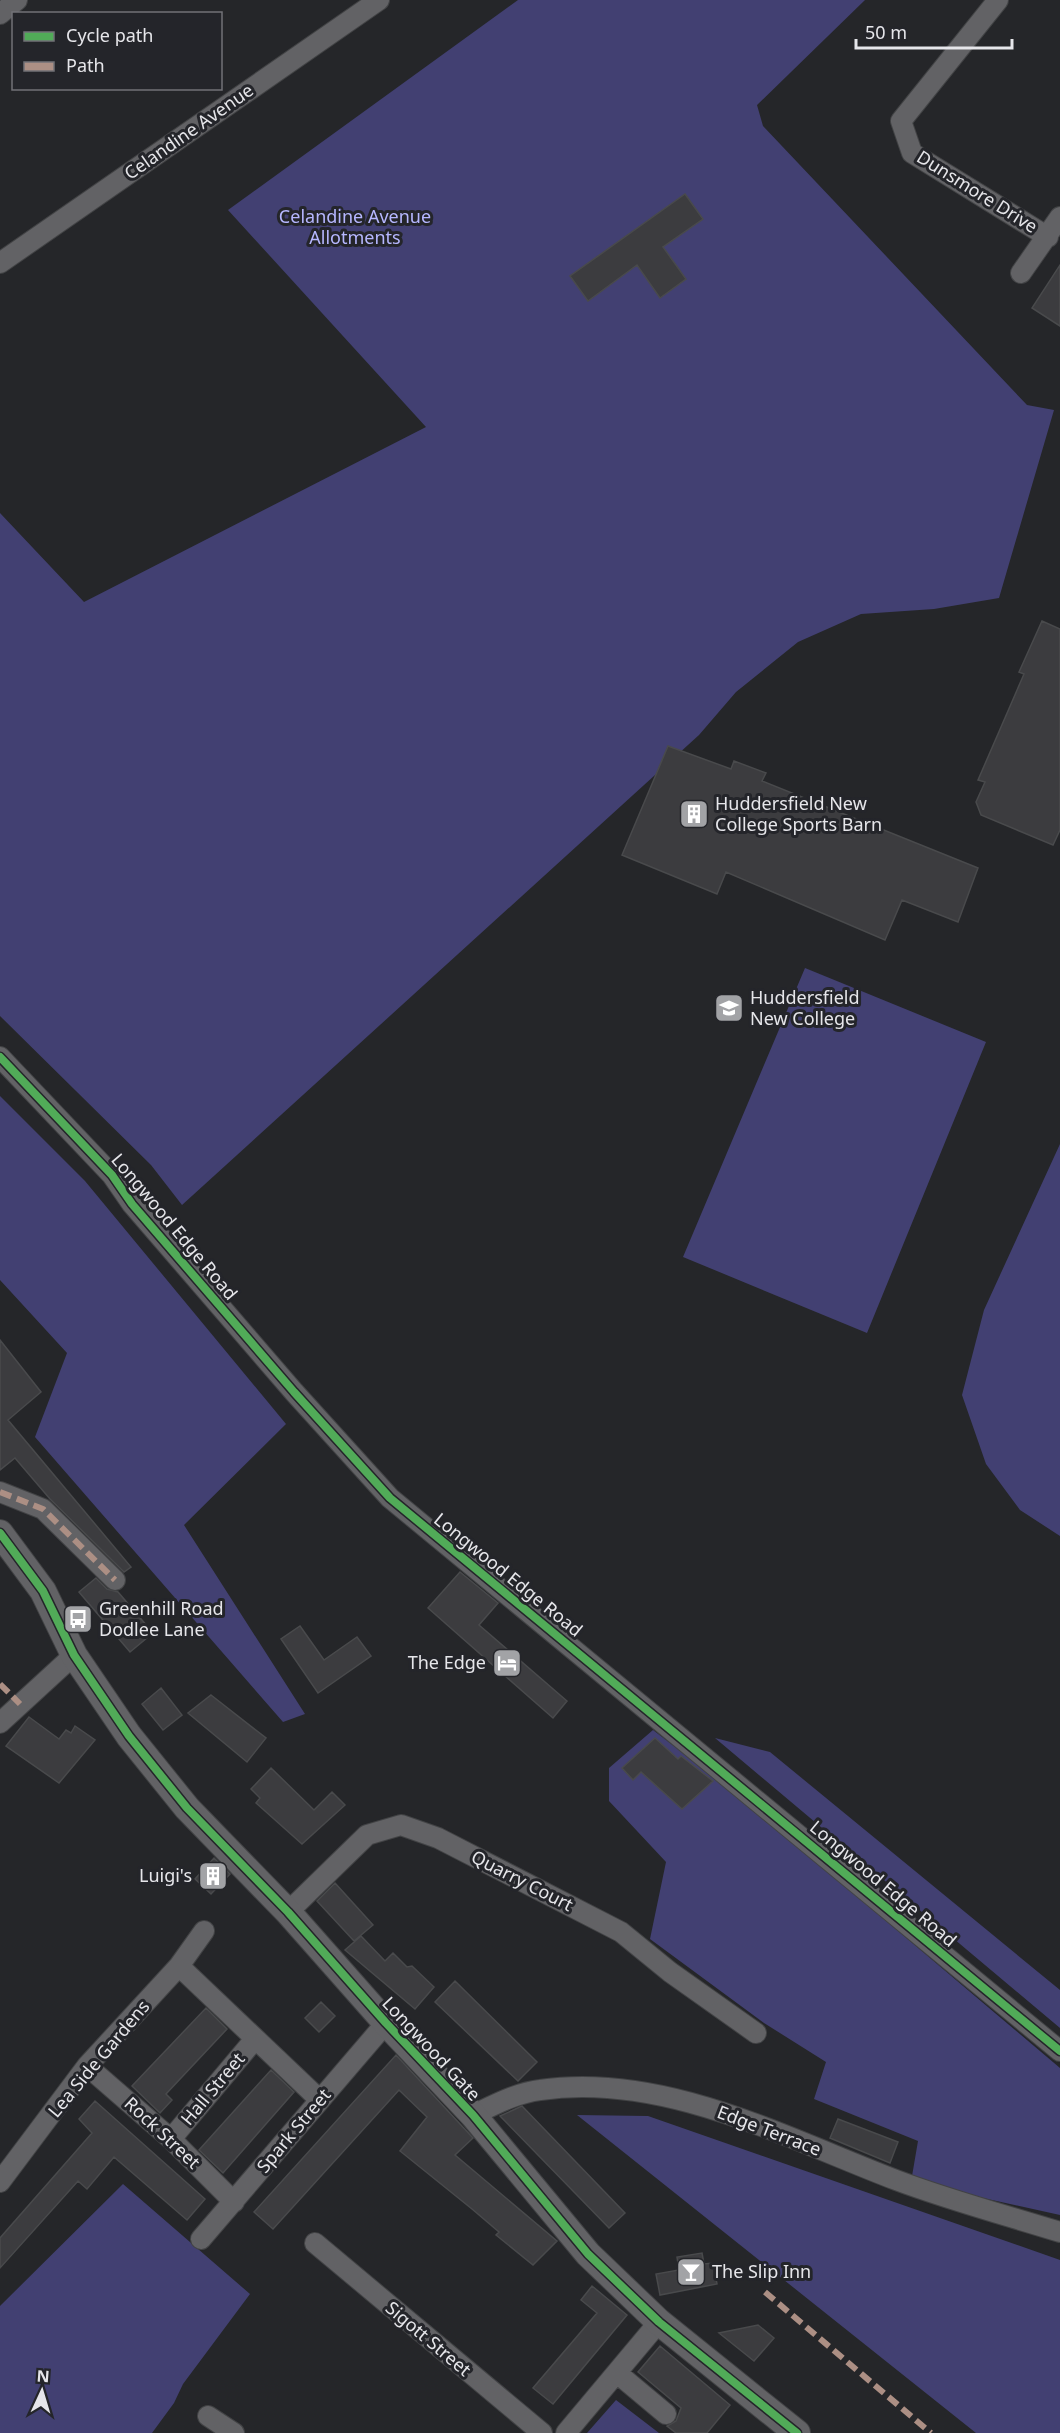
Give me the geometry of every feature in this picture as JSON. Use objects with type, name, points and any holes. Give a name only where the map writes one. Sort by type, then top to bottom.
[{"type":"street","points":[[0,14],[17,0]]},
{"type":"street","name":"Celandine Avenue","points":[[0,263],[378,0]]},
{"type":"street","name":"Dunsmore Drive","points":[[998,0],[901,121],[912,153],[1048,237]]},
{"type":"street","name":"Dunsmore Drive","points":[[1021,273],[1060,217]]},
{"type":"street","name":"Longwood Edge Road","points":[[0,1057],[112,1175],[132,1204],[286,1383],[390,1498],[1060,2051]]},
{"type":"street","points":[[0,1492],[43,1509],[115,1580]]},
{"type":"street","name":"Longwood Gate","points":[[0,1533],[43,1591],[74,1655],[129,1736],[187,1808],[288,1912],[386,2023],[472,2115],[588,2254],[659,2322],[797,2433]]},
{"type":"street","points":[[0,1723],[74,1655]]},
{"type":"street","name":"Quarry Court","points":[[288,1912],[367,1835],[401,1825],[438,1838],[621,1932],[670,1972],[756,2033]]},
{"type":"street","name":"Lea Side Gardens","points":[[0,2182],[87,2066],[179,1966],[204,1931]]},
{"type":"street","points":[[179,1966],[321,2100]]},
{"type":"street","name":"Spark Street","points":[[201,2239],[386,2023]]},
{"type":"street","name":"Hall Street","points":[[171,2139],[255,2039]]},
{"type":"street","name":"Rock Street","points":[[87,2066],[171,2139],[234,2202]]},
{"type":"street","name":"Edge Terrace","points":[[472,2115],[511,2097],[539,2090],[606,2086],[650,2093],[696,2103],[920,2189],[1060,2232]]},
{"type":"street","name":"Sigott Street","points":[[315,2243],[542,2433]]},
{"type":"street","points":[[566,2433],[659,2322]]},
{"type":"street","points":[[617,2373],[666,2414]]},
{"type":"green space","name":"Celandine Avenue Allotments","points":[[518,0],[865,0],[757,105],[763,126],[1027,405],[1054,410],[999,598],[934,609],[861,614],[798,642],[736,692],[699,735],[182,1205],[151,1165],[0,1016],[0,513],[84,602],[426,427],[228,210]]},
{"type":"green space","points":[[805,968],[986,1042],[867,1333],[683,1257]]},
{"type":"green space","points":[[0,1096],[85,1181],[286,1424],[184,1525],[305,1714],[283,1722],[35,1437],[67,1353],[0,1280]]},
{"type":"green space","points":[[1060,1144],[1060,1536],[1020,1510],[986,1464],[962,1395],[984,1310]]},
{"type":"green space","points":[[653,1730],[734,1792],[1060,2068],[1060,2215],[911,2182],[918,2141],[814,2099],[826,2062],[764,2023],[650,1939],[666,1862],[609,1801],[609,1768]]},
{"type":"green space","points":[[715,1738],[770,1752],[1060,1990],[1060,2028]]},
{"type":"green space","points":[[577,2115],[648,2116],[1060,2260],[1060,2433],[976,2433]]},
{"type":"green space","points":[[123,2184],[250,2294],[183,2384],[174,2403],[152,2433],[0,2433],[0,2306]]},
{"type":"green space","points":[[616,2400],[659,2433],[587,2433]]},
{"type":"building","points":[[685,194],[703,219],[663,247],[686,279],[660,298],[637,265],[588,301],[570,276]]},
{"type":"building","points":[[1060,265],[1060,326],[1032,308]]},
{"type":"building","points":[[1042,621],[1060,629],[1060,830],[1053,845],[981,815],[976,802],[985,782],[978,780],[1024,674],[1019,672]]},
{"type":"building","points":[[668,746],[731,769],[734,761],[766,773],[762,781],[978,868],[958,922],[902,900],[885,940],[726,872],[717,894],[622,855]]},
{"type":"building","points":[[0,1340],[41,1392],[8,1420],[131,1567],[124,1572],[50,1499],[15,1458],[0,1470]]},
{"type":"building","name":"The Edge","points":[[460,1572],[498,1603],[479,1625],[567,1701],[553,1718],[428,1608]]},
{"type":"building","points":[[96,1578],[107,1589],[118,1592],[153,1633],[130,1652],[79,1592]]},
{"type":"building","points":[[300,1626],[324,1660],[357,1637],[371,1656],[318,1693],[281,1639]]},
{"type":"building","points":[[161,1688],[182,1715],[163,1730],[142,1704]]},
{"type":"building","points":[[211,1695],[266,1738],[247,1762],[188,1713]]},
{"type":"building","points":[[29,1717],[59,1739],[66,1730],[71,1733],[75,1726],[95,1740],[59,1783],[6,1746]]},
{"type":"building","points":[[655,1738],[678,1759],[681,1756],[713,1781],[682,1809],[641,1772],[633,1780],[622,1768]]},
{"type":"building","points":[[271,1768],[314,1810],[332,1792],[345,1805],[302,1844],[256,1803],[260,1798],[251,1789]]},
{"type":"building","name":"Luigi's","points":[[214,1858],[230,1874],[211,1894],[195,1879]]},
{"type":"building","points":[[335,1883],[373,1925],[354,1941],[317,1901]]},
{"type":"building","points":[[361,1936],[385,1961],[393,1953],[407,1967],[412,1966],[434,1987],[415,2009],[345,1950]]},
{"type":"building","points":[[455,1981],[537,2062],[518,2081],[435,2002]]},
{"type":"building","points":[[321,2002],[335,2016],[319,2032],[305,2018]]},
{"type":"building","points":[[206,2008],[227,2029],[166,2094],[172,2100],[160,2113],[132,2086]]},
{"type":"building","points":[[396,2055],[473,2138],[455,2155],[557,2241],[533,2265],[496,2235],[499,2232],[400,2151],[427,2117],[399,2090],[273,2229],[254,2212]]},
{"type":"building","points":[[271,2070],[294,2092],[223,2173],[199,2150]]},
{"type":"building","points":[[95,2101],[205,2199],[187,2220],[114,2157],[87,2189],[78,2181],[0,2268],[0,2238],[92,2133],[79,2119]]},
{"type":"building","points":[[522,2106],[625,2213],[609,2228],[500,2116]]},
{"type":"building","points":[[838,2119],[898,2142],[890,2163],[830,2138]]},
{"type":"building","name":"The Slip Inn","points":[[702,2253],[704,2264],[713,2263],[717,2284],[660,2295],[656,2274],[679,2270],[677,2257]]},
{"type":"building","points":[[592,2286],[627,2315],[553,2404],[533,2388],[597,2313],[581,2300]]},
{"type":"building","points":[[758,2325],[774,2338],[754,2361],[719,2333]]},
{"type":"building","points":[[660,2346],[730,2405],[707,2433],[676,2433],[667,2426],[676,2421],[681,2408],[638,2372]]},
{"type":"marked path","points":[[0,1492],[43,1509],[115,1580]]},
{"type":"marked path","points":[[0,1684],[20,1704]]},
{"type":"marked path","points":[[765,2292],[931,2433]]},
{"type":"cycle path","points":[[0,1057],[112,1175],[132,1204],[294,1392],[390,1498],[1060,2051]]},
{"type":"cycle path","points":[[0,1533],[43,1591],[74,1655],[129,1736],[187,1808],[288,1912],[386,2023],[473,2115],[588,2254],[659,2322],[797,2433]]},
{"type":"place","name":"Huddersfield New College Sports Barn","points":[[694,814]]},
{"type":"place","name":"Huddersfield New College","points":[[729,1008]]},
{"type":"place","name":"Greenhill Road Dodlee Lane","points":[[78,1619]]},
{"type":"place","name":"The Edge","points":[[507,1663]]},
{"type":"place","name":"Luigi's","points":[[213,1876]]},
{"type":"place","name":"The Slip Inn","points":[[691,2272]]}]
